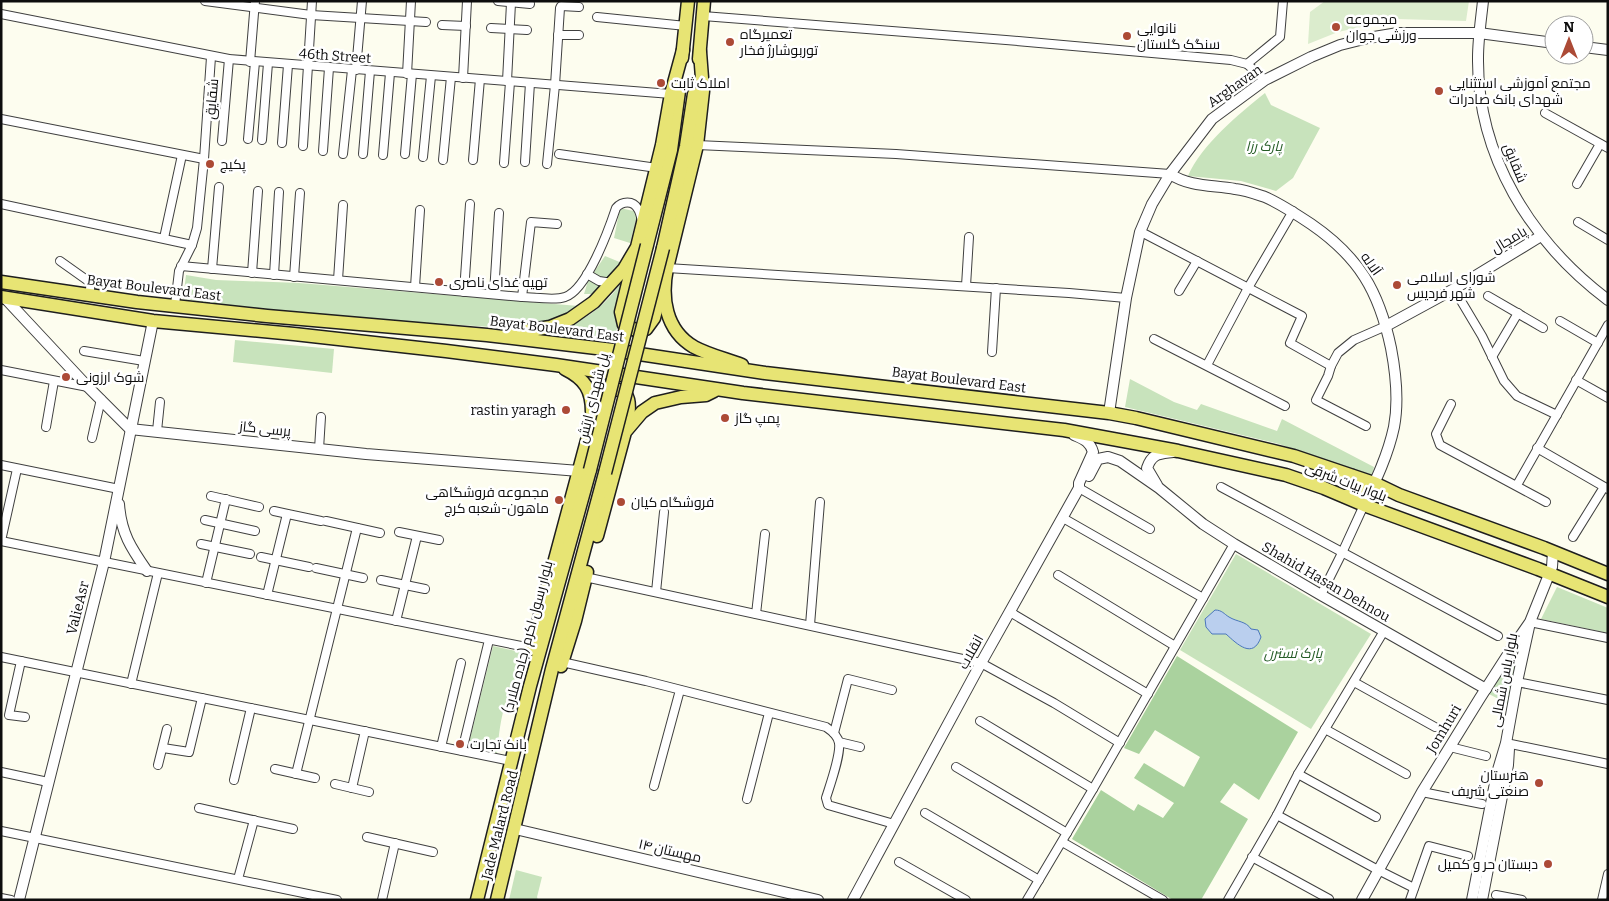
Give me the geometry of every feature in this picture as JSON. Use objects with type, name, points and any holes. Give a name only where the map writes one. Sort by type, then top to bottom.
[{"type":"main road","points":[[688,1],[676,125],[671,150],[621,312],[624,325],[638,330],[646,330],[654,318],[664,284],[697,145],[703,91],[700,52]]},
{"type":"main road","points":[[557,666],[663,248],[686,146],[696,85],[704,1]]},
{"type":"main road","points":[[487,335],[539,330],[560,324],[582,312],[612,283],[642,246],[643,224],[662,145],[671,94],[683,50]]},
{"type":"main road","name":"پل شهدای ارتش","points":[[585,471],[642,246]]},
{"type":"main road","name":"Bayat Boulevard East","points":[[1,282],[137,302],[267,316],[487,335],[613,350],[765,373],[1109,413]]},
{"type":"main road","points":[[664,284],[665,305],[672,324],[693,346],[765,373]]},
{"type":"main road","points":[[2,297],[153,321],[266,331],[436,350],[556,365],[717,390],[1064,430]]},
{"type":"main road","points":[[248,314],[251,322],[248,330]]},
{"type":"main road","points":[[266,331],[263,323],[267,316]]},
{"type":"main road","points":[[556,365],[573,373],[588,387],[592,401],[592,424]]},
{"type":"main road","points":[[626,432],[642,412],[655,404],[680,396],[706,395],[717,390]]},
{"type":"main road","points":[[530,686],[528,672],[531,648],[585,471],[592,424],[599,398],[604,392],[621,391],[626,394],[630,407],[626,432],[575,621],[557,666]]},
{"type":"main road","name":"بلوار بیات شرقی","points":[[1109,413],[1294,456],[1349,474],[1608,574]]},
{"type":"main road","name":"بلوار بیات شرقی","points":[[1064,430],[1178,451],[1286,474],[1608,597]]},
{"type":"main road","name":"بلوار رسول اکرم (جاده ملارد)","points":[[477,900],[585,471]]},
{"type":"main road","points":[[1344,496],[1358,496],[1362,491],[1363,486],[1360,481],[1349,474]]},
{"type":"main road","points":[[1380,486],[1379,502],[1383,512]]},
{"type":"main road","name":"Jade Malard Road","points":[[497,900],[547,690],[557,666]]},
{"type":"street","points":[[205,1],[255,5],[311,15],[426,22]]},
{"type":"street","points":[[303,146],[312,1]]},
{"type":"street","points":[[343,154],[362,1]]},
{"type":"street","points":[[405,154],[411,1]]},
{"type":"street","points":[[464,78],[467,1]]},
{"type":"street","points":[[498,1],[530,4]]},
{"type":"street","points":[[1247,64],[1280,37],[1284,1]]},
{"type":"street","name":"شقایق","points":[[1483,1],[1478,59],[1482,104],[1491,141],[1505,177],[1513,195],[1541,236],[1568,266],[1608,300]]},
{"type":"street","points":[[504,163],[511,3]]},
{"type":"street","points":[[248,139],[255,5]]},
{"type":"street","points":[[547,164],[560,8],[561,6],[579,7]]},
{"type":"street","name":"46th Street","points":[[1,14],[229,60],[671,94]]},
{"type":"street","points":[[703,16],[1231,60],[1247,64],[1265,80]]},
{"type":"street","points":[[597,17],[686,26]]},
{"type":"street","points":[[442,25],[466,26]]},
{"type":"street","points":[[492,28],[527,30]]},
{"type":"street","name":"Arghavan","points":[[1109,413],[1126,298],[1140,232],[1152,204],[1170,174],[1212,119],[1265,80],[1340,45],[1368,38],[1398,34],[1479,33],[1544,42]]},
{"type":"street","points":[[558,35],[579,34]]},
{"type":"street","points":[[1594,48],[1608,50]]},
{"type":"street","points":[[175,305],[181,266],[192,245],[197,228],[211,57]]},
{"type":"street","name":"شقایق","points":[[222,141],[229,60]]},
{"type":"street","points":[[262,140],[268,63]]},
{"type":"street","points":[[282,143],[288,65]]},
{"type":"street","points":[[323,151],[329,68]]},
{"type":"street","points":[[363,154],[370,71]]},
{"type":"street","points":[[383,155],[390,72]]},
{"type":"street","points":[[423,157],[431,76]]},
{"type":"street","points":[[443,160],[451,77]]},
{"type":"street","points":[[473,160],[480,79]]},
{"type":"street","points":[[525,162],[530,83]]},
{"type":"street","points":[[1545,113],[1608,148]]},
{"type":"street","points":[[1,119],[204,159]]},
{"type":"street","points":[[1577,184],[1600,144]]},
{"type":"street","points":[[697,145],[896,154],[1170,174]]},
{"type":"street","points":[[559,154],[657,168]]},
{"type":"street","points":[[164,238],[182,155]]},
{"type":"street","name":"آلاله","points":[[1170,174],[1180,181],[1238,189],[1265,198],[1293,211],[1338,244],[1366,278],[1374,293],[1386,326],[1395,367],[1397,394],[1394,425],[1380,486],[1364,505]]},
{"type":"street","points":[[212,269],[219,187]]},
{"type":"street","points":[[252,273],[258,190]]},
{"type":"street","points":[[274,275],[279,192]]},
{"type":"street","points":[[294,276],[300,192]]},
{"type":"street","points":[[181,266],[522,297],[563,298],[576,291],[587,274],[606,238],[616,208],[620,204],[625,202],[636,206],[643,224]]},
{"type":"street","points":[[1,204],[192,245]]},
{"type":"street","points":[[464,292],[470,204]]},
{"type":"street","points":[[338,280],[343,205]]},
{"type":"street","points":[[414,287],[420,210]]},
{"type":"street","points":[[1207,366],[1248,288],[1293,211]]},
{"type":"street","points":[[494,294],[499,213]]},
{"type":"street","points":[[522,297],[531,222],[557,224]]},
{"type":"street","points":[[1578,222],[1608,240]]},
{"type":"street","points":[[1145,234],[1302,316],[1290,343],[1331,366]]},
{"type":"street","name":"پامچال","points":[[1386,326],[1454,289],[1541,236]]},
{"type":"street","points":[[966,286],[969,237]]},
{"type":"street","points":[[60,261],[91,283],[89,295]]},
{"type":"street","points":[[1179,291],[1196,261]]},
{"type":"street","points":[[667,268],[966,286],[1126,298]]},
{"type":"street","points":[[587,274],[598,281],[612,283]]},
{"type":"street","points":[[992,352],[996,288]]},
{"type":"street","points":[[1454,289],[1482,336],[1504,381],[1516,396],[1556,415]]},
{"type":"street","points":[[1488,296],[1543,328]]},
{"type":"street","points":[[2,297],[130,429]]},
{"type":"street","points":[[1492,357],[1518,313]]},
{"type":"street","name":"ValieAsr","points":[[18,900],[104,562],[153,321]]},
{"type":"street","points":[[1560,321],[1598,343]]},
{"type":"street","points":[[1517,486],[1608,325]]},
{"type":"street","points":[[1366,426],[1316,400],[1338,353],[1354,340],[1386,326]]},
{"type":"street","points":[[1154,339],[1285,406]]},
{"type":"street","points":[[84,351],[144,361]]},
{"type":"street","points":[[1,370],[88,387]]},
{"type":"street","points":[[1576,380],[1608,398]]},
{"type":"street","points":[[46,427],[54,381]]},
{"type":"street","points":[[92,438],[101,399]]},
{"type":"street","points":[[157,432],[160,402]]},
{"type":"street","points":[[1451,404],[1436,434],[1440,445],[1546,502]]},
{"type":"street","points":[[319,449],[321,417]]},
{"type":"street","name":"پرسی گاز","points":[[130,429],[319,449],[585,471]]},
{"type":"street","name":"انقلاب","points":[[853,900],[981,662],[1079,488],[1079,483],[1093,452],[1092,446],[1086,440],[1064,430]]},
{"type":"street","points":[[1537,448],[1606,488],[1573,537]]},
{"type":"street","points":[[1158,488],[1147,468],[1150,459],[1157,454],[1178,451]]},
{"type":"street","name":"Shahid Hasan Dehnou","points":[[1079,488],[1087,479],[1098,459],[1108,457],[1120,460],[1203,524],[1234,544],[1486,689]]},
{"type":"street","points":[[1,465],[118,489],[120,518],[124,534],[132,548],[152,572]]},
{"type":"street","points":[[17,469],[1,541],[531,648]]},
{"type":"street","points":[[1221,487],[1498,636]]},
{"type":"street","points":[[1079,488],[1150,529]]},
{"type":"street","points":[[211,496],[259,507]]},
{"type":"street","points":[[206,582],[226,499]]},
{"type":"street","points":[[810,625],[820,502]]},
{"type":"street","points":[[1320,595],[1364,505]]},
{"type":"street","points":[[274,511],[380,533]]},
{"type":"street","points":[[656,592],[664,512]]},
{"type":"street","points":[[267,595],[287,514]]},
{"type":"street","points":[[1063,518],[1203,598]]},
{"type":"street","points":[[206,520],[255,531]]},
{"type":"street","points":[[296,774],[357,528]]},
{"type":"street","points":[[399,532],[439,540]]},
{"type":"street","points":[[756,614],[765,534]]},
{"type":"street","points":[[396,621],[417,536]]},
{"type":"street","points":[[201,544],[250,554]]},
{"type":"street","points":[[1026,900],[1094,789],[1234,544]]},
{"type":"street","name":"Jomhuri","points":[[1362,900],[1422,792],[1514,644],[1530,622],[1552,568],[1553,552]]},
{"type":"street","points":[[262,557],[363,578]]},
{"type":"street","points":[[131,684],[152,572]]},
{"type":"street","points":[[586,576],[981,662],[1120,743]]},
{"type":"street","points":[[1058,576],[1175,646]]},
{"type":"street","points":[[381,580],[425,589]]},
{"type":"street","points":[[1010,612],[1148,694]]},
{"type":"street","points":[[1530,622],[1608,638]]},
{"type":"street","name":"بلوار یاس شمالی","points":[[1506,743],[1530,622]]},
{"type":"street","points":[[1228,900],[1277,815],[1298,774],[1384,632]]},
{"type":"street","points":[[462,751],[490,640]]},
{"type":"street","points":[[1,657],[511,761]]},
{"type":"street","points":[[21,661],[9,715],[25,717]]},
{"type":"street","points":[[441,747],[461,663]]},
{"type":"street","points":[[557,666],[680,690],[826,727],[834,733],[839,742],[838,754],[826,798],[828,805],[894,824]]},
{"type":"street","points":[[834,733],[848,679],[892,690]]},
{"type":"street","points":[[1354,682],[1435,727]]},
{"type":"street","points":[[1517,682],[1608,700]]},
{"type":"street","points":[[654,786],[680,690]]},
{"type":"street","points":[[162,748],[189,752],[202,698]]},
{"type":"street","points":[[234,780],[251,708]]},
{"type":"street","points":[[747,799],[769,713]]},
{"type":"street","points":[[980,721],[1094,789]]},
{"type":"street","points":[[1325,729],[1406,774]]},
{"type":"street","points":[[158,765],[167,730]]},
{"type":"street","points":[[352,788],[366,731]]},
{"type":"street","points":[[839,742],[860,747]]},
{"type":"street","points":[[1506,743],[1608,764]]},
{"type":"street","points":[[1472,900],[1497,773],[1506,743]]},
{"type":"street","points":[[1482,900],[1508,765],[1506,743]]},
{"type":"street","points":[[1450,747],[1486,756]]},
{"type":"street","points":[[956,767],[1067,833]]},
{"type":"street","points":[[275,769],[315,778]]},
{"type":"street","points":[[1,772],[48,782]]},
{"type":"street","points":[[1298,774],[1376,817]]},
{"type":"street","points":[[334,784],[368,792]]},
{"type":"street","points":[[1422,792],[1482,804]]},
{"type":"street","points":[[198,808],[293,829]]},
{"type":"street","points":[[925,813],[1039,880]]},
{"type":"street","points":[[1277,815],[1414,888]]},
{"type":"street","points":[[238,880],[254,820]]},
{"type":"street","name":"مهستان ۱۴","points":[[515,829],[818,900]]},
{"type":"street","points":[[1,831],[337,900]]},
{"type":"street","points":[[368,837],[433,852]]},
{"type":"street","points":[[382,900],[395,843]]},
{"type":"street","points":[[1064,843],[1163,900]]},
{"type":"street","points":[[1410,900],[1429,846],[1468,856]]},
{"type":"street","points":[[1252,858],[1329,899]]},
{"type":"street","points":[[899,862],[966,900]]},
{"type":"street","points":[[1602,900],[1608,874]]},
{"type":"street","points":[[1496,895],[1522,900]]},
{"type":"street","points":[[1,898],[11,900]]},
{"type":"green space","name":"مجموعه ورزشی جوان","points":[[1325,1],[1469,1],[1466,21],[1397,19],[1338,32],[1308,44],[1310,12]]},
{"type":"green space","name":"پارک رزا","points":[[1265,93],[1271,105],[1320,128],[1293,178],[1276,191],[1241,181],[1188,176],[1194,164],[1211,142],[1233,120]]},
{"type":"green space","points":[[620,208],[638,212],[630,243],[614,238]]},
{"type":"green space","points":[[605,256],[622,263],[592,294],[584,294],[588,281]]},
{"type":"green space","points":[[186,275],[216,280],[299,283],[579,306],[557,320],[522,328],[381,320],[251,309],[183,299]]},
{"type":"green space","points":[[627,275],[619,321],[612,346],[537,335],[575,323],[591,314],[611,296]]},
{"type":"green space","points":[[235,340],[334,349],[332,373],[233,362]]},
{"type":"green space","points":[[1130,379],[1174,402],[1197,410],[1201,404],[1277,431],[1282,419],[1374,467],[1372,476],[1279,444],[1125,407]]},
{"type":"green space","name":"پارک نسترن","points":[[1236,554],[1371,634],[1311,729],[1180,650]]},
{"type":"green space","points":[[1557,587],[1608,608],[1608,633],[1541,619]]},
{"type":"green space","points":[[493,646],[520,652],[525,657],[505,707],[500,727],[497,754],[468,747]]},
{"type":"green space","points":[[1517,654],[1508,704],[1489,694],[1510,658]]},
{"type":"green space","points":[[1177,656],[1298,732],[1259,800],[1234,783],[1220,802],[1248,819],[1201,900],[1173,900],[1072,839],[1101,790],[1134,811],[1138,804],[1163,818],[1174,803],[1134,778],[1144,763],[1184,787],[1200,757],[1155,730],[1139,754],[1124,748]]},
{"type":"green space","points":[[516,870],[542,877],[538,900],[509,900]]},
{"type":"water","points":[[1215,610],[1221,611],[1232,619],[1244,623],[1251,629],[1258,630],[1261,637],[1258,644],[1254,648],[1249,649],[1235,642],[1226,634],[1212,634],[1206,627],[1205,619]]},
{"type":"place","name":"مجموعه ورزشی جوان","points":[[1336,27]]},
{"type":"place","name":"نانوایی سنگک گلستان","points":[[1127,36]]},
{"type":"place","name":"تعمیرگاه توربوشارژ فخار","points":[[730,42]]},
{"type":"place","name":"املاک ثابت","points":[[661,83]]},
{"type":"place","name":"مجتمع آموزشی استثنایی شهدای بانک صادرات","points":[[1439,91]]},
{"type":"place","name":"پکیج","points":[[210,164]]},
{"type":"place","name":"تهیه غذای ناصری","points":[[439,282]]},
{"type":"place","name":"شورای اسلامی شهر فردیس","points":[[1397,285]]},
{"type":"place","name":"شوک ارزونی","points":[[66,377]]},
{"type":"place","name":"rastin yaragh","points":[[566,410]]},
{"type":"place","name":"پمپ گاز","points":[[725,418]]},
{"type":"place","name":"مجموعه فروشگاهی ماهون-شعبه کرج","points":[[559,500]]},
{"type":"place","name":"فروشگاه کیان","points":[[621,502]]},
{"type":"place","name":"بانک تجارت","points":[[460,744]]},
{"type":"place","name":"هنرستان صنعتی شریف","points":[[1539,783]]},
{"type":"place","name":"دبستان حر و کمیل","points":[[1548,864]]}]
